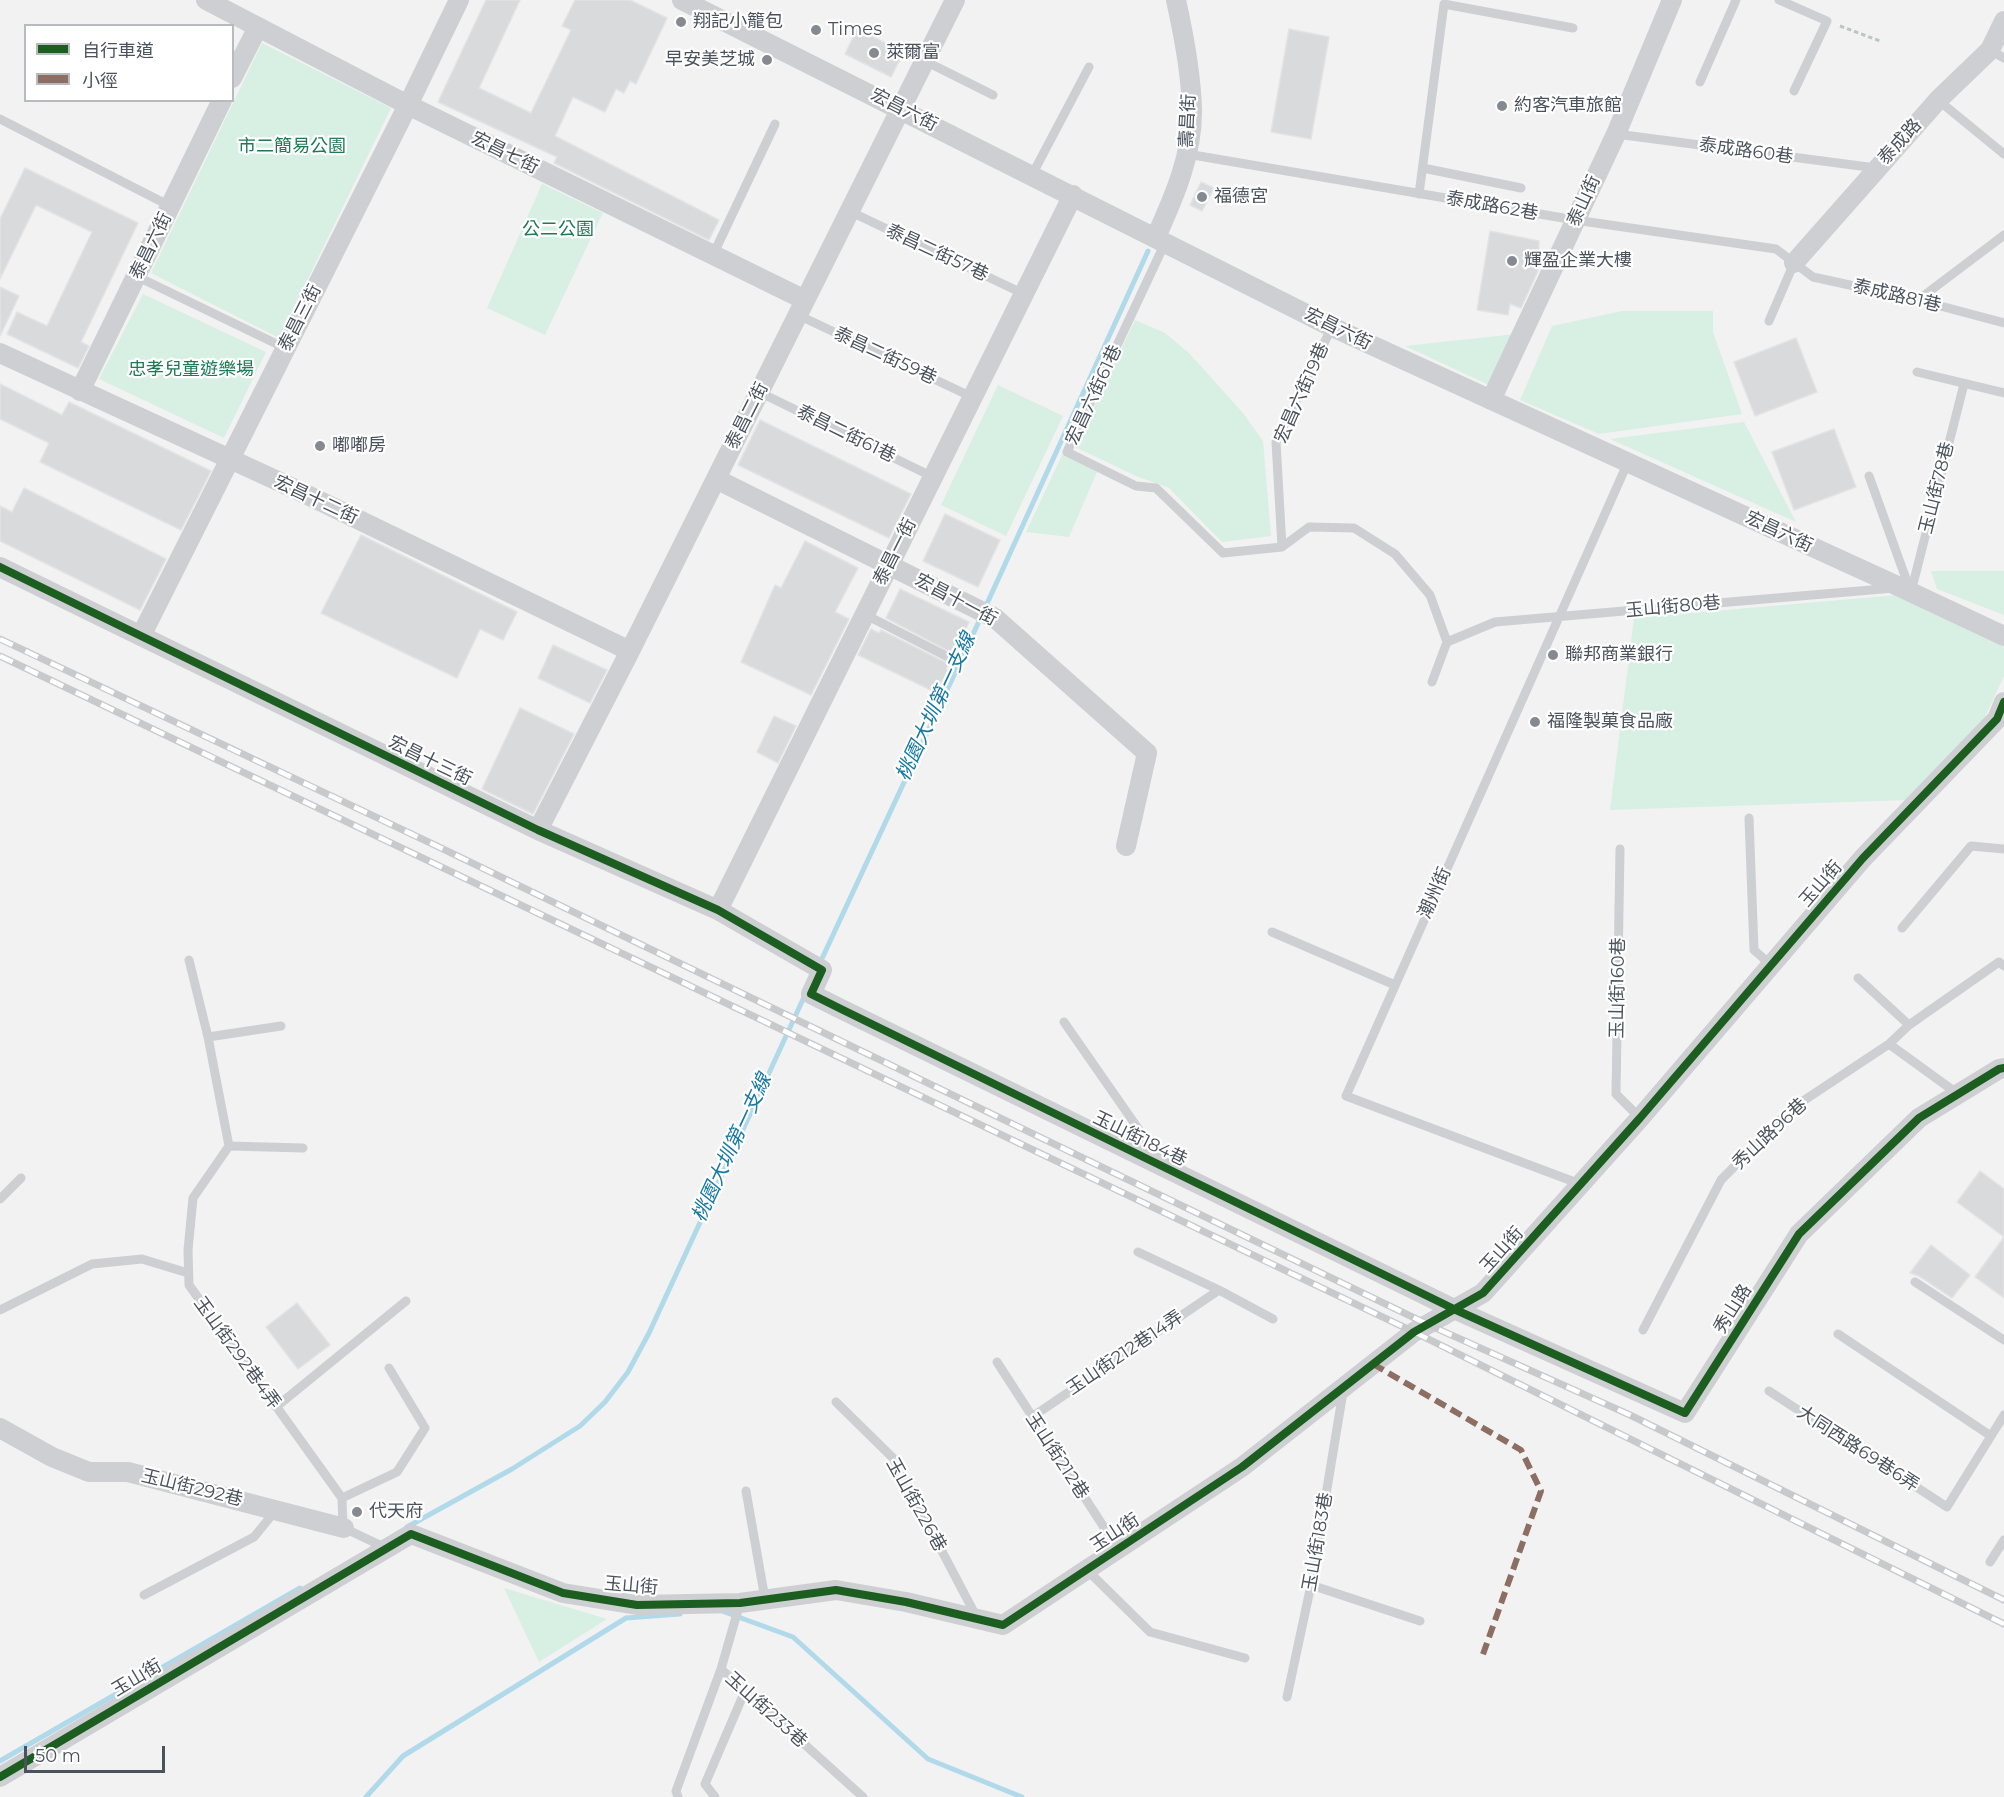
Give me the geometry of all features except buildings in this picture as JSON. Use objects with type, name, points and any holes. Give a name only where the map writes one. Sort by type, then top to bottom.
[{"type":"street","name":"宏昌七街","points":[[207,0],[408,105],[713,255],[801,307]]},
{"type":"street","name":"泰昌三街","points":[[141,636],[459,0]]},
{"type":"street","name":"宏昌六街","points":[[682,0],[1332,327],[2004,636]]},
{"type":"street","name":"泰昌二街","points":[[538,830],[630,651],[955,0]]},
{"type":"street","name":"壽昌街","points":[[1155,237],[1175,195],[1187,154],[1192,111],[1185,45],[1176,0]]},
{"type":"street","name":"泰山街","points":[[1491,400],[1616,134],[1672,0]]},
{"type":"street","name":"泰成路","points":[[1794,263],[1938,100],[1997,54],[2004,21]]},
{"type":"street","points":[[234,74],[258,27]]},
{"type":"street","name":"泰昌六街","points":[[80,391],[221,102]]},
{"type":"street","name":"泰昌一街","points":[[718,910],[1073,195]]},
{"type":"street","name":"宏昌十二街","points":[[0,353],[229,459],[630,651]]},
{"type":"street","name":"宏昌十一街","points":[[716,479],[983,612],[1147,753],[1126,846]]},
{"type":"street","name":"宏昌十三街","points":[[0,567],[538,830],[718,910],[817,967],[811,994]]},
{"type":"street","name":"玉山街","points":[[0,1777],[411,1534],[563,1593],[637,1605],[739,1605],[765,1599],[836,1590],[906,1602],[1003,1625],[1242,1467],[1414,1332],[1483,1293],[1640,1118],[1863,858],[1997,719],[2004,702]]},
{"type":"street","name":"玉山街184巷","points":[[811,994],[1456,1310]]},
{"type":"street","name":"秀山路","points":[[1456,1310],[1685,1413],[1799,1234],[1919,1118],[2004,1068]]},
{"type":"street","name":"玉山街292巷","points":[[0,1428],[52,1457],[89,1472],[128,1472],[344,1528]]},
{"type":"lane","points":[[1700,82],[1736,0]]},
{"type":"lane","points":[[1779,0],[1827,21],[1794,91]]},
{"type":"lane","points":[[1419,194],[1444,4],[1573,28]]},
{"type":"lane","points":[[925,61],[993,95]]},
{"type":"lane","points":[[1032,175],[1089,67]]},
{"type":"lane","points":[[1938,100],[2004,154]]},
{"type":"lane","points":[[0,119],[170,206]]},
{"type":"lane","points":[[713,255],[775,123]]},
{"type":"lane","name":"泰成路60巷","points":[[1616,134],[1876,168]]},
{"type":"lane","name":"泰成路62巷","points":[[1187,154],[1575,220],[1776,249],[1794,263]]},
{"type":"lane","points":[[1422,168],[1521,188]]},
{"type":"lane","name":"泰昌二街57巷","points":[[849,211],[1024,294]]},
{"type":"lane","points":[[1918,300],[2004,235]]},
{"type":"lane","name":"宏昌六街61巷","points":[[1155,237],[1067,452],[1137,486],[1156,488],[1223,553],[1282,547]]},
{"type":"lane","points":[[1769,321],[1794,263]]},
{"type":"lane","name":"泰成路81巷","points":[[1794,263],[1813,277],[1918,300],[2004,323]]},
{"type":"lane","points":[[136,276],[285,348]]},
{"type":"lane","name":"泰昌二街59巷","points":[[801,307],[972,397]]},
{"type":"lane","name":"宏昌六街19巷","points":[[1282,547],[1276,442],[1332,327]]},
{"type":"lane","points":[[1917,372],[2004,393]]},
{"type":"lane","name":"玉山街78巷","points":[[1907,590],[1964,384]]},
{"type":"lane","name":"泰昌二街61巷","points":[[759,392],[933,477]]},
{"type":"lane","name":"潮州街","points":[[1580,1184],[1346,1096],[1628,462]]},
{"type":"lane","points":[[1869,476],[1907,590]]},
{"type":"lane","points":[[1282,547],[1309,527],[1354,528],[1395,554],[1430,595],[1447,642],[1432,682]]},
{"type":"lane","name":"玉山街80巷","points":[[1447,642],[1495,622],[1907,590]]},
{"type":"lane","points":[[864,614],[948,657]]},
{"type":"lane","points":[[1749,818],[1754,950],[1772,965]]},
{"type":"lane","points":[[1902,928],[1971,846],[2004,849]]},
{"type":"lane","name":"玉山街160巷","points":[[1620,849],[1616,1094],[1640,1118]]},
{"type":"lane","points":[[1272,932],[1395,985]]},
{"type":"lane","points":[[189,960],[208,1037],[229,1146],[303,1148]]},
{"type":"lane","name":"秀山路96巷","points":[[1643,1330],[1722,1180],[1791,1109],[1889,1044],[1909,1025],[1999,962],[2004,966]]},
{"type":"lane","points":[[1858,978],[1909,1025]]},
{"type":"lane","points":[[1064,1022],[1164,1167]]},
{"type":"lane","points":[[208,1037],[281,1026]]},
{"type":"lane","points":[[1889,1044],[1958,1094]]},
{"type":"lane","name":"玉山街292巷4弄","points":[[229,1146],[193,1198],[188,1250],[189,1285],[342,1498]]},
{"type":"lane","points":[[0,1199],[21,1178]]},
{"type":"lane","points":[[1138,1252],[1219,1290],[1273,1319]]},
{"type":"lane","points":[[0,1310],[92,1264],[142,1258],[188,1274]]},
{"type":"lane","points":[[1915,1282],[2004,1340]]},
{"type":"lane","name":"玉山街212巷14弄","points":[[1032,1417],[1219,1290]]},
{"type":"lane","points":[[276,1407],[406,1301]]},
{"type":"lane","points":[[1838,1335],[1991,1436],[2004,1415]]},
{"type":"lane","name":"玉山街212巷","points":[[997,1362],[1118,1549]]},
{"type":"lane","points":[[344,1528],[342,1498],[397,1472],[425,1428],[389,1368]]},
{"type":"lane","name":"玉山街183巷","points":[[1287,1697],[1311,1585],[1344,1386]]},
{"type":"lane","name":"大同西路69巷6弄","points":[[1768,1391],[1947,1507],[1991,1436]]},
{"type":"lane","name":"玉山街226巷","points":[[836,1402],[893,1458],[978,1620]]},
{"type":"lane","points":[[746,1491],[765,1599]]},
{"type":"lane","points":[[144,1595],[254,1537],[276,1510]]},
{"type":"lane","name":"玉山街292巷","points":[[344,1528],[386,1547]]},
{"type":"lane","points":[[1990,1562],[2004,1540]]},
{"type":"lane","points":[[1087,1570],[1150,1632],[1245,1658]]},
{"type":"lane","points":[[1311,1585],[1420,1621]]},
{"type":"lane","name":"玉山街233巷","points":[[739,1605],[721,1670],[863,1797]]},
{"type":"lane","points":[[678,1797],[676,1791],[721,1670]]},
{"type":"lane","points":[[715,1797],[705,1784],[745,1691]]},
{"type":"path","points":[[1827,21],[1880,41]]},
{"type":"green space","name":"市二簡易公園","points":[[262,43],[391,108],[279,338],[151,273]]},
{"type":"green space","name":"公二公園","points":[[542,184],[603,213],[545,335],[487,308]]},
{"type":"green space","name":"忠孝兒童遊樂場","points":[[143,294],[266,352],[224,438],[99,379]]},
{"type":"green space","points":[[1622,311],[1713,311],[1713,332],[1742,414],[1599,434],[1520,400],[1552,326]]},
{"type":"green space","points":[[1135,320],[1165,333],[1189,353],[1243,413],[1263,441],[1271,536],[1222,542],[1169,488],[1136,476],[1075,447]]},
{"type":"green space","points":[[1515,334],[1489,385],[1405,346]]},
{"type":"green space","points":[[998,385],[1063,416],[1006,536],[941,505]]},
{"type":"green space","points":[[1744,422],[1796,522],[1610,439]]},
{"type":"green space","points":[[1063,453],[1097,472],[1069,537],[1026,532]]},
{"type":"green space","points":[[1931,571],[2004,571],[2004,615],[1937,589]]},
{"type":"green space","points":[[1897,595],[2004,647],[2004,676],[1984,719],[1909,800],[1610,810],[1634,618]]},
{"type":"green space","points":[[504,1588],[607,1619],[539,1662]]},
{"type":"waterway","name":"桃園大圳第一支線","points":[[985,608],[1148,251]]},
{"type":"waterway","name":"桃園大圳第一支線","points":[[819,965],[981,617]]},
{"type":"waterway","name":"桃園大圳第一支線","points":[[407,1527],[512,1469],[580,1426],[605,1402],[628,1372],[649,1333],[805,995]]},
{"type":"waterway","name":"桃園大圳第一支線","points":[[0,1761],[300,1588]]},
{"type":"waterway","points":[[722,1611],[793,1637],[928,1759],[1022,1797]]},
{"type":"waterway","points":[[366,1797],[403,1756],[626,1618],[680,1614]]},
{"type":"railway","points":[[0,639],[441,848],[1429,1325],[1630,1415],[2004,1600]]},
{"type":"railway","points":[[0,656],[1414,1332],[2004,1624]]},
{"type":"marked path","points":[[1373,1364],[1521,1450],[1541,1491],[1482,1657]]},
{"type":"cycle path","points":[[0,567],[538,830],[718,910],[822,970],[811,994],[1456,1310],[1685,1413],[1799,1234],[1919,1118],[2004,1068]]},
{"type":"cycle path","points":[[0,1777],[411,1534],[563,1593],[637,1605],[740,1603],[836,1590],[906,1602],[1003,1625],[1242,1467],[1414,1332],[1483,1293],[1640,1118],[1863,858],[1997,719],[2004,702]]},
{"type":"place","name":"翔記小籠包","points":[[681,22]]},
{"type":"place","name":"Times","points":[[816,30]]},
{"type":"place","name":"萊爾富","points":[[874,53]]},
{"type":"place","name":"早安美芝城","points":[[767,60]]},
{"type":"place","name":"約客汽車旅館","points":[[1502,106]]},
{"type":"place","name":"福德宮","points":[[1202,197]]},
{"type":"place","name":"輝盈企業大樓","points":[[1512,261]]},
{"type":"place","name":"嘟嘟房","points":[[320,446]]},
{"type":"place","name":"聯邦商業銀行","points":[[1553,655]]},
{"type":"place","name":"福隆製菓食品廠","points":[[1535,722]]},
{"type":"place","name":"代天府","points":[[357,1512]]}]
